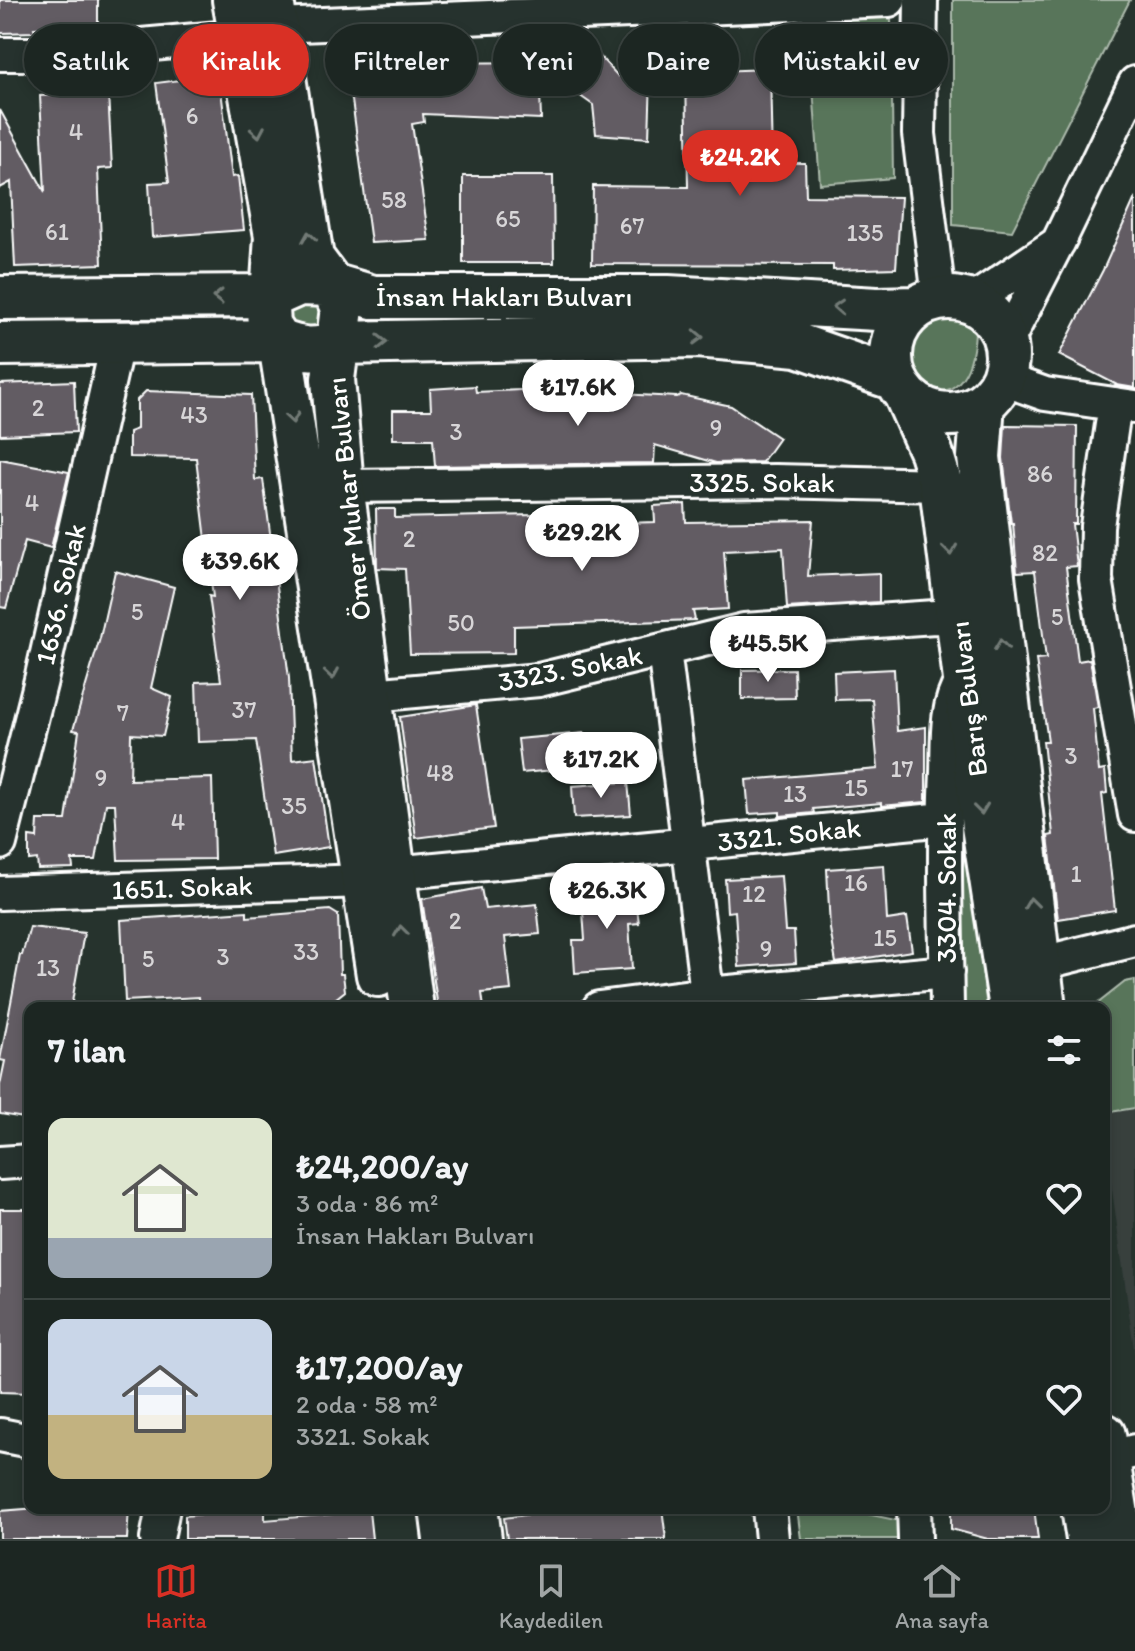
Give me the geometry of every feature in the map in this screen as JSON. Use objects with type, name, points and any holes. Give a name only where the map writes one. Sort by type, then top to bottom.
[{"type":"main road","name":"Ömer Muhar Bulvarı","points":[[256,15],[312,258],[332,285],[342,308],[333,379],[342,486],[371,695],[382,1002]]},
{"type":"main road","name":"Ömer Muhar Bulvarı","points":[[256,15],[276,236],[269,326],[279,341],[379,877],[410,1002]]},
{"type":"main road","name":"İnsan Hakları Bulvarı","points":[[0,298],[272,296],[299,284],[332,285],[373,297],[668,297],[877,309],[940,303]]},
{"type":"main road","points":[[940,303],[987,312],[999,326],[997,375],[968,411],[935,413],[919,406],[900,388],[890,360],[893,340],[901,322],[940,303]]},
{"type":"main road","name":"İnsan Hakları Bulvarı","points":[[0,344],[279,341],[296,348],[319,350],[338,343],[697,336],[798,345],[900,388]]},
{"type":"main road","name":"Barış Bulvarı","points":[[997,375],[979,457],[1043,1002]]},
{"type":"main road","name":"Barış Bulvarı","points":[[900,388],[931,452],[941,485],[983,826],[1010,1002]]},
{"type":"main road","points":[[1115,1448],[1121,1539]]},
{"type":"main road","points":[[442,1514],[445,1539]]},
{"type":"main road","points":[[477,1514],[480,1539]]},
{"type":"main road","points":[[1084,1514],[1088,1539]]},
{"type":"street","points":[[0,54],[41,54],[256,15],[889,0]]},
{"type":"street","points":[[921,0],[919,134],[940,303],[1058,243]]},
{"type":"street","points":[[1135,83],[997,375],[1045,394],[1125,405],[1097,526],[1096,579],[1135,815]]},
{"type":"street","name":"1636. Sokak","points":[[2,829],[41,680],[117,344]]},
{"type":"street","name":"3325. Sokak","points":[[342,486],[775,481],[941,485]]},
{"type":"street","name":"3323. Sokak","points":[[371,695],[539,680],[744,630],[958,618]]},
{"type":"street","points":[[664,650],[708,1001],[947,972]]},
{"type":"street","name":"3304. Sokak","points":[[947,1002],[945,819],[949,725],[953,693],[965,676]]},
{"type":"street","name":"3321. Sokak","points":[[379,877],[945,819]]},
{"type":"street","name":"1651. Sokak","points":[[0,893],[379,877]]},
{"type":"street","points":[[1038,964],[1135,940]]},
{"type":"street","points":[[0,1163],[24,1161]]},
{"type":"street","points":[[0,1435],[24,1440]]},
{"type":"street","points":[[157,1539],[162,1514]]},
{"type":"street","points":[[770,1514],[772,1539]]},
{"type":"street","points":[[914,1514],[915,1539]]},
{"type":"shaded area","points":[[1135,980],[1135,1356],[1110,1175],[1110,1002],[1100,1002],[1125,982]]},
{"type":"green space","points":[[953,0],[1130,0],[1012,231],[953,225]]},
{"type":"green space","points":[[870,14],[891,19],[891,24],[808,24],[808,18]]},
{"type":"green space","points":[[814,96],[892,96],[893,178],[820,184]]},
{"type":"green space","points":[[308,296],[331,317],[307,338],[289,320],[289,315],[294,305]]},
{"type":"green space","points":[[941,312],[960,318],[975,331],[970,363],[959,382],[945,390],[930,390],[916,381],[906,368],[901,352],[905,334],[913,323]]},
{"type":"green space","points":[[957,774],[986,1002],[959,1002]]},
{"type":"green space","points":[[1135,980],[1135,1108],[1110,1112],[1110,1002],[1100,1002],[1125,982]]},
{"type":"green space","points":[[798,1514],[867,1514],[900,1521],[901,1539],[801,1539]]},
{"type":"building","points":[[0,0],[98,0],[98,24],[24,24],[24,32],[0,33]]},
{"type":"building","points":[[602,59],[618,76],[618,96],[650,96],[649,138],[596,134],[593,105],[580,96],[602,96]]},
{"type":"building","points":[[477,63],[493,63],[493,96],[540,96],[541,119],[423,114],[424,122],[412,124],[429,240],[371,243],[351,96],[477,96]]},
{"type":"building","points":[[739,70],[755,70],[755,96],[771,96],[772,163],[805,163],[806,196],[901,197],[896,268],[833,270],[833,265],[592,264],[593,186],[688,187],[686,96],[739,96]]},
{"type":"building","points":[[173,81],[173,96],[222,96],[232,177],[238,176],[244,230],[152,237],[149,183],[169,182],[157,83]]},
{"type":"building","points":[[40,96],[108,96],[112,168],[98,169],[102,264],[15,267],[11,182],[0,188],[0,110],[45,192]]},
{"type":"building","points":[[463,176],[553,176],[554,263],[463,263]]},
{"type":"building","points":[[1135,198],[1135,388],[1117,385],[1059,355],[1103,270]]},
{"type":"building","points":[[74,381],[76,432],[0,435],[0,384]]},
{"type":"building","points":[[475,386],[476,392],[563,388],[563,391],[681,395],[731,406],[779,438],[762,462],[716,463],[655,445],[654,463],[435,466],[433,439],[393,439],[393,410],[431,410],[430,389]]},
{"type":"building","points":[[146,391],[251,395],[255,480],[263,479],[289,678],[292,760],[316,757],[329,847],[273,856],[256,740],[198,742],[196,682],[221,681],[209,596],[213,597],[196,458],[129,457],[129,432],[137,429],[137,400]]},
{"type":"building","points":[[1005,425],[1077,426],[1076,524],[1072,524],[1077,566],[1066,567],[1078,661],[1090,659],[1098,707],[1093,708],[1099,771],[1105,770],[1107,793],[1102,794],[1115,910],[1058,919],[1048,836],[1053,835],[1043,741],[1048,741],[1036,660],[1046,659],[1035,571],[1017,572],[1003,458]]},
{"type":"building","points":[[0,459],[69,472],[51,548],[25,541],[6,608],[0,607]]},
{"type":"building","points":[[685,504],[686,522],[813,520],[808,576],[879,573],[879,602],[787,608],[783,548],[724,551],[728,609],[693,611],[695,620],[514,626],[514,653],[410,654],[405,569],[377,568],[376,509],[395,509],[395,518],[535,515],[536,526],[655,522],[654,506]]},
{"type":"building","points":[[115,571],[174,587],[151,688],[172,697],[163,736],[131,734],[130,780],[212,778],[214,859],[118,860],[115,804],[106,804],[96,860],[72,860],[73,868],[38,869],[37,859],[29,860],[29,837],[37,838],[38,820],[66,820],[79,731],[73,730],[100,638]]},
{"type":"building","points":[[794,669],[795,698],[742,699],[742,670]]},
{"type":"building","points":[[894,669],[897,731],[926,727],[926,802],[813,809],[814,813],[780,816],[780,812],[749,814],[746,780],[878,769],[872,699],[835,700],[834,672]]},
{"type":"building","points":[[476,705],[494,828],[416,838],[400,717]]},
{"type":"building","points":[[584,733],[587,767],[522,773],[518,739]]},
{"type":"building","points":[[628,782],[631,815],[574,818],[572,786]]},
{"type":"building","points":[[884,865],[887,920],[907,917],[912,951],[836,963],[830,929],[827,869]]},
{"type":"building","points":[[781,876],[785,931],[794,931],[796,963],[739,967],[735,911],[727,912],[725,879]]},
{"type":"building","points":[[634,884],[639,923],[629,924],[632,969],[575,973],[573,940],[585,940],[582,897],[606,896],[605,887]]},
{"type":"building","points":[[481,888],[485,909],[537,904],[540,934],[505,937],[511,990],[482,993],[483,1002],[437,1002],[422,899]]},
{"type":"building","points":[[330,910],[338,915],[340,974],[343,974],[345,991],[335,999],[291,1002],[199,1002],[199,997],[125,1001],[121,920],[247,911],[247,917]]},
{"type":"building","points":[[30,927],[84,933],[72,1002],[24,1002],[24,1118],[0,1114],[0,1085],[5,1061],[0,1060]]},
{"type":"building","points":[[0,1209],[24,1209],[24,1393],[0,1392]]},
{"type":"building","points":[[24,1509],[24,1514],[129,1514],[127,1539],[0,1539],[0,1511]]},
{"type":"building","points":[[265,1514],[265,1520],[369,1514],[372,1539],[185,1539],[185,1516]]},
{"type":"building","points":[[531,1514],[663,1514],[666,1539],[507,1539],[504,1518]]},
{"type":"building","points":[[951,1514],[1035,1514],[1038,1539],[988,1539],[951,1529]]}]
